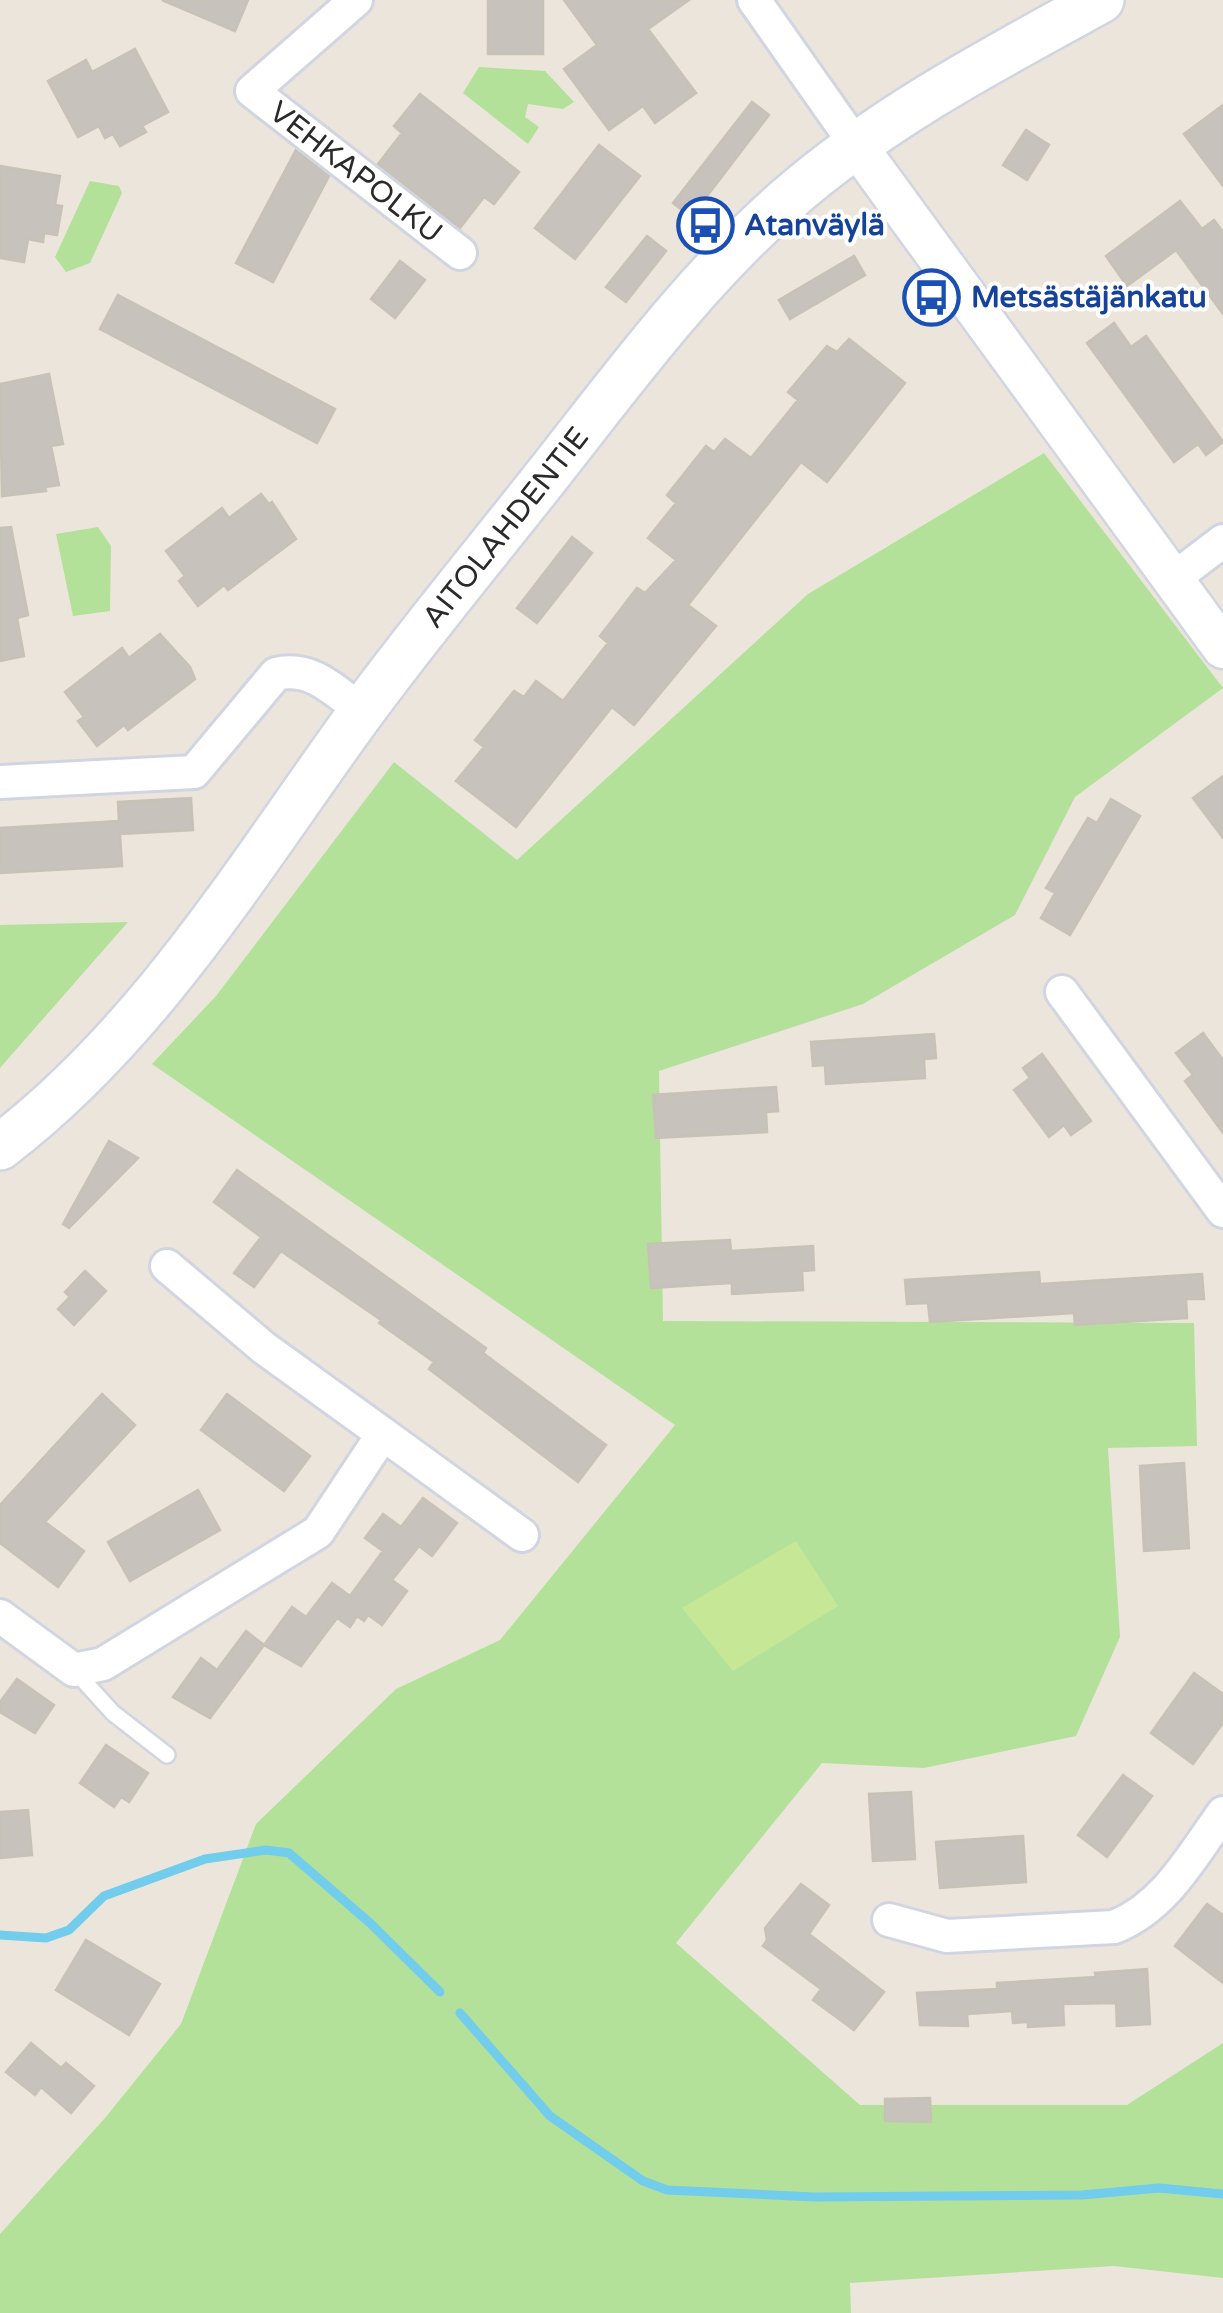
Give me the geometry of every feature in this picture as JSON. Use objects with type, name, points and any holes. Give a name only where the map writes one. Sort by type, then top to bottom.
[{"type":"main road","name":"AITOLAHDENTIE","points":[[0,1147],[33,1122],[152,1000],[362,711],[639,358],[762,224],[856,146],[1101,0]]},
{"type":"street","name":"VEHKAPOLKU","points":[[356,0],[252,91],[460,253]]},
{"type":"street","points":[[754,0],[1223,648]]},
{"type":"street","points":[[1173,579],[1223,541]]},
{"type":"street","points":[[0,782],[194,772],[276,674],[285,672],[313,675],[362,711]]},
{"type":"street","points":[[1062,992],[1223,1211]]},
{"type":"street","points":[[166,1266],[264,1348],[522,1535]]},
{"type":"street","points":[[0,1616],[74,1670],[103,1664],[318,1532],[383,1434]]},
{"type":"street","points":[[888,1920],[946,1936],[1114,1926],[1139,1917],[1166,1891],[1223,1813]]},
{"type":"lane","points":[[74,1670],[113,1714],[167,1755]]},
{"type":"green space","points":[[479,67],[545,71],[574,102],[563,109],[528,104],[525,117],[539,127],[528,144],[463,93]]},
{"type":"green space","points":[[90,181],[119,186],[122,193],[90,263],[66,272],[55,257]]},
{"type":"green space","points":[[1044,453],[1223,688],[1075,797],[1015,915],[863,1004],[659,1071],[663,1321],[1194,1323],[1197,1446],[1108,1448],[1120,1637],[1076,1736],[924,1768],[822,1763],[676,1943],[860,2105],[1127,2105],[1223,2043],[1223,2278],[1114,2266],[850,2283],[851,2313],[0,2313],[0,2234],[105,2118],[181,2024],[256,1824],[396,1689],[500,1640],[675,1425],[152,1064],[216,996],[394,762],[517,860],[808,594]]},
{"type":"green space","points":[[98,527],[111,546],[110,611],[73,616],[56,534]]},
{"type":"green space","points":[[128,922],[0,1068],[0,925]]},
{"type":"green space","points":[[796,1541],[838,1606],[733,1671],[682,1608]]},
{"type":"building","points":[[162,0],[248,0],[235,31]]},
{"type":"building","points":[[488,0],[543,0],[543,54],[488,54]]},
{"type":"building","points":[[564,0],[689,0],[648,29],[696,93],[655,123],[643,106],[609,130],[564,69],[597,45]]},
{"type":"building","points":[[135,49],[168,112],[142,126],[146,132],[120,146],[113,134],[105,138],[99,126],[78,137],[48,81],[86,60],[92,72]]},
{"type":"building","points":[[420,94],[519,172],[494,204],[484,197],[460,228],[378,164],[402,133],[394,126]]},
{"type":"building","points":[[752,102],[769,115],[691,217],[673,203]]},
{"type":"building","points":[[1223,105],[1223,186],[1184,134]]},
{"type":"building","points":[[1026,130],[1049,145],[1027,180],[1003,165]]},
{"type":"building","points":[[599,145],[640,176],[575,259],[535,228]]},
{"type":"building","points":[[296,150],[329,176],[273,282],[236,263]]},
{"type":"building","points":[[0,166],[60,176],[55,205],[62,206],[57,235],[44,233],[43,242],[28,239],[24,262],[0,258]]},
{"type":"building","points":[[1180,201],[1202,229],[1214,220],[1223,232],[1223,314],[1176,250],[1127,286],[1106,256]]},
{"type":"building","points":[[647,236],[666,251],[626,302],[606,287]]},
{"type":"building","points":[[854,256],[865,275],[790,319],[779,300]]},
{"type":"building","points":[[400,261],[425,280],[395,318],[371,299]]},
{"type":"building","points":[[118,295],[335,409],[317,443],[100,329]]},
{"type":"building","points":[[1114,323],[1131,347],[1146,336],[1223,442],[1206,455],[1198,444],[1174,462],[1087,343]]},
{"type":"building","points":[[849,339],[905,383],[827,482],[801,462],[688,605],[716,626],[634,725],[612,707],[516,827],[456,781],[484,747],[475,740],[514,691],[524,697],[536,681],[563,701],[608,643],[600,636],[637,588],[645,593],[676,560],[648,538],[676,503],[667,495],[706,446],[714,452],[725,439],[751,458],[798,400],[788,392],[827,346],[837,352]]},
{"type":"building","points":[[49,374],[63,444],[51,446],[59,485],[45,487],[46,491],[2,496],[0,384]]},
{"type":"building","points":[[261,494],[269,504],[272,502],[296,539],[228,590],[224,585],[198,606],[179,581],[185,576],[166,551],[222,508],[229,518]]},
{"type":"building","points":[[11,527],[28,615],[17,618],[24,656],[0,661],[0,528]]},
{"type":"building","points":[[572,537],[592,553],[537,623],[517,608]]},
{"type":"building","points":[[160,634],[190,667],[195,679],[128,730],[124,725],[97,746],[78,721],[84,717],[65,692],[122,648],[129,658]]},
{"type":"building","points":[[1223,776],[1223,838],[1193,798]]},
{"type":"building","points":[[191,798],[193,830],[120,834],[122,866],[0,873],[0,828],[119,821],[118,802]]},
{"type":"building","points":[[1111,799],[1140,816],[1070,935],[1041,918],[1055,893],[1046,888],[1088,818],[1097,823]]},
{"type":"building","points":[[1203,1033],[1223,1060],[1223,1133],[1185,1081],[1193,1075],[1176,1053]]},
{"type":"building","points":[[934,1034],[936,1058],[924,1059],[925,1078],[826,1084],[825,1065],[813,1066],[811,1042]]},
{"type":"building","points":[[1042,1054],[1091,1121],[1071,1135],[1064,1125],[1049,1137],[1014,1090],[1030,1078],[1023,1068]]},
{"type":"building","points":[[776,1087],[778,1111],[766,1112],[767,1132],[656,1138],[653,1095]]},
{"type":"building","points":[[109,1141],[138,1158],[69,1228],[63,1224]]},
{"type":"building","points":[[237,1170],[486,1348],[483,1353],[606,1445],[578,1482],[429,1369],[434,1362],[379,1323],[381,1320],[281,1251],[254,1287],[234,1273],[261,1237],[214,1202]]},
{"type":"building","points":[[730,1240],[731,1251],[813,1246],[814,1270],[802,1271],[803,1290],[732,1294],[732,1283],[651,1288],[648,1244]]},
{"type":"building","points":[[85,1271],[106,1291],[74,1325],[58,1309],[70,1297],[65,1292]]},
{"type":"building","points":[[1039,1272],[1040,1284],[1202,1274],[1204,1299],[1186,1299],[1187,1318],[1075,1325],[1074,1313],[930,1322],[928,1303],[907,1304],[905,1280]]},
{"type":"building","points":[[102,1394],[135,1425],[45,1522],[84,1551],[58,1587],[0,1543],[0,1505]]},
{"type":"building","points":[[227,1394],[310,1456],[284,1491],[201,1430]]},
{"type":"building","points":[[1184,1463],[1189,1548],[1144,1551],[1140,1466]]},
{"type":"building","points":[[198,1490],[220,1530],[130,1581],[108,1542]]},
{"type":"building","points":[[423,1498],[457,1523],[432,1556],[419,1546],[392,1580],[407,1591],[382,1625],[368,1615],[364,1621],[357,1616],[350,1627],[337,1618],[301,1666],[264,1645],[292,1607],[306,1617],[332,1583],[350,1596],[383,1551],[365,1538],[383,1514],[401,1527]]},
{"type":"building","points":[[246,1631],[264,1645],[210,1718],[173,1697],[201,1658],[217,1670]]},
{"type":"building","points":[[1194,1673],[1223,1694],[1223,1723],[1193,1764],[1151,1733]]},
{"type":"building","points":[[17,1679],[54,1705],[35,1733],[0,1712],[0,1702]]},
{"type":"building","points":[[106,1745],[148,1773],[129,1802],[121,1797],[114,1807],[80,1783]]},
{"type":"building","points":[[1123,1775],[1152,1796],[1107,1857],[1078,1835]]},
{"type":"building","points":[[911,1792],[915,1859],[873,1861],[869,1794]]},
{"type":"building","points":[[28,1810],[32,1855],[0,1858],[0,1812]]},
{"type":"building","points":[[1023,1836],[1026,1882],[940,1888],[936,1842]]},
{"type":"building","points":[[801,1884],[829,1905],[809,1934],[884,1992],[854,2030],[813,2000],[821,1989],[763,1946],[767,1940],[765,1928]]},
{"type":"building","points":[[1207,1904],[1223,1915],[1223,1983],[1175,1946]]},
{"type":"building","points":[[86,1940],[160,1984],[129,2035],[56,1990]]},
{"type":"building","points":[[1147,1969],[1150,2024],[1117,2026],[1116,2003],[1063,2004],[1064,2025],[1028,2027],[1028,2022],[1013,2023],[1012,2011],[967,2014],[968,2026],[920,2025],[917,1993],[997,1989],[997,1983],[1096,1977],[1095,1973]]},
{"type":"building","points":[[31,2043],[61,2068],[66,2063],[94,2086],[71,2113],[41,2087],[35,2095],[6,2072]]},
{"type":"building","points":[[930,2098],[931,2122],[885,2121],[885,2099]]},
{"type":"waterway","points":[[0,1935],[46,1938],[69,1930],[104,1896],[205,1859],[266,1850],[289,1853],[370,1923],[440,1992]]},
{"type":"waterway","points":[[460,2013],[550,2116],[643,2181],[667,2190],[814,2197],[1082,2195],[1159,2188],[1223,2194]]},
{"type":"place","name":"Atanväylä","points":[[705,225]]},
{"type":"place","name":"Metsästäjänkatu","points":[[932,297]]}]
